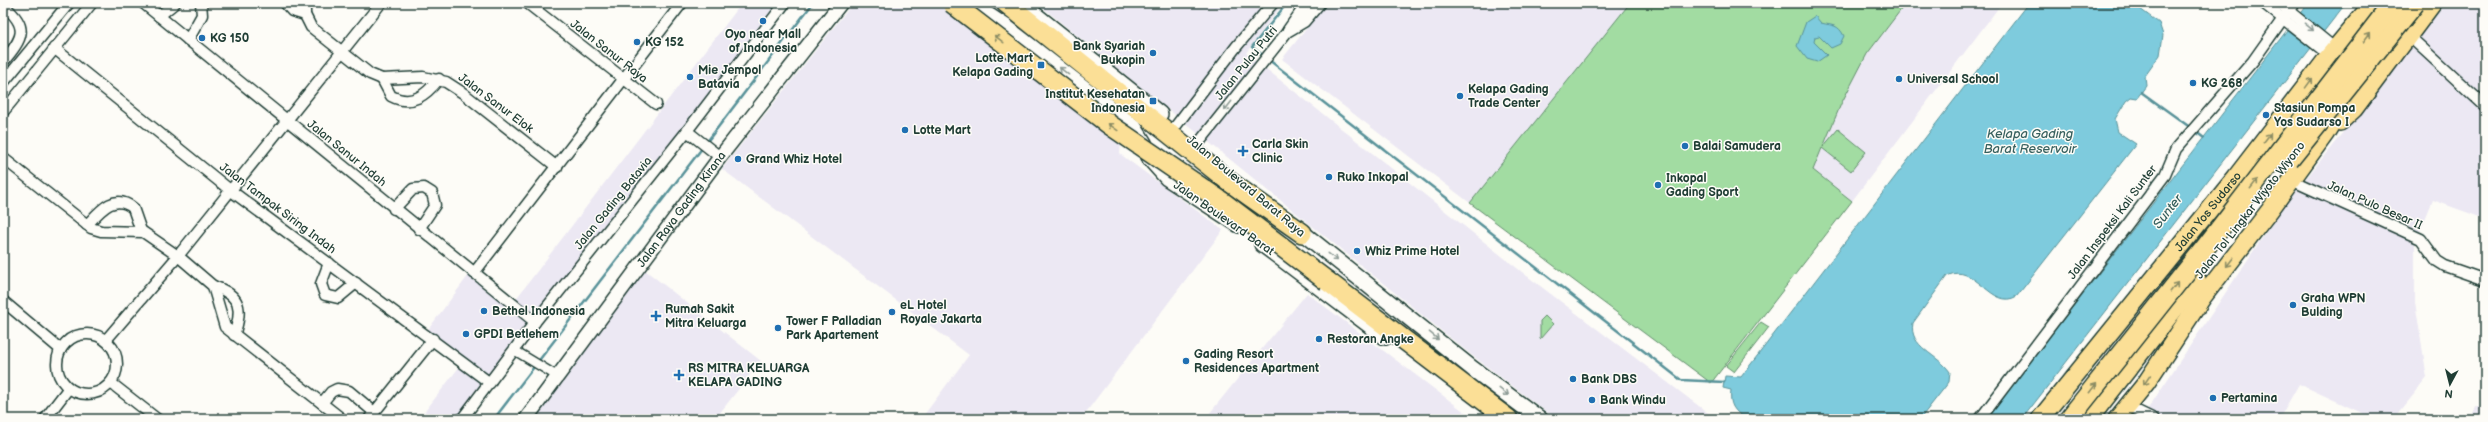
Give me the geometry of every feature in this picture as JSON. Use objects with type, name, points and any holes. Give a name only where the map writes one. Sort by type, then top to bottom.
[{"type":"highway","points":[[952,3],[1110,125],[1224,203],[1508,419]]},
{"type":"highway","points":[[1006,3],[1231,182],[1302,233]]},
{"type":"highway","name":"Jalan Yos Sudarso","points":[[2040,419],[2286,114],[2327,48],[2373,3]]},
{"type":"highway","name":"Jalan Tol Lingkar Wiyoto Wiyono","points":[[2069,419],[2213,238],[2393,3]]},
{"type":"highway","name":"Jalan Tol Lingkar Wiyoto Wiyono","points":[[2088,419],[2320,121],[2415,3]]},
{"type":"highway","points":[[2323,137],[2354,109],[2400,41],[2421,3]]},
{"type":"highway","points":[[2123,414],[2146,383],[2202,298],[2323,137],[2336,114],[2364,77],[2400,41],[2433,3]]},
{"type":"highway","points":[[2286,114],[2298,114],[2309,120],[2323,137]]},
{"type":"highway","points":[[2104,419],[2164,334],[2177,306]]},
{"type":"highway","points":[[2054,419],[2115,338],[2128,311]]},
{"type":"main road","name":"Jalan Boulevard Barat","points":[[970,3],[1006,27],[1134,127],[1144,143],[1150,159],[1167,178],[1236,223],[1495,419]]},
{"type":"main road","name":"Jalan Boulevard Barat Raya","points":[[1020,3],[1175,127],[1302,233],[1473,369],[1536,417]]},
{"type":"street","points":[[3,83],[69,3]]},
{"type":"street","points":[[3,112],[92,3]]},
{"type":"street","name":"Jalan Sanur Indah","points":[[143,3],[394,209],[535,322]]},
{"type":"street","points":[[159,16],[175,3]]},
{"type":"street","points":[[188,40],[202,15],[201,3]]},
{"type":"street","points":[[285,3],[292,11],[305,15]]},
{"type":"street","points":[[305,3],[305,15],[312,27],[370,74],[382,79],[391,96],[409,100],[425,95],[439,79]]},
{"type":"street","points":[[106,340],[178,256],[381,3]]},
{"type":"street","name":"Jalan Sanur Raya","points":[[528,3],[656,104]]},
{"type":"street","points":[[474,273],[682,3]]},
{"type":"street","name":"Jalan Gading Batavia","points":[[462,419],[490,383],[518,353],[535,322],[690,133],[785,3]]},
{"type":"street","name":"Jalan Raya Gading Kirana","points":[[526,419],[551,374],[841,3]]},
{"type":"street","name":"Jalan Pulau Putri","points":[[1175,127],[1228,57],[1273,3]]},
{"type":"street","points":[[1287,32],[1307,3]]},
{"type":"street","name":"Jalan Pulau Putri","points":[[1197,145],[1287,32],[1304,22],[1320,3]]},
{"type":"street","points":[[2263,3],[2289,14]]},
{"type":"street","points":[[2279,3],[2327,48],[2364,77]]},
{"type":"street","points":[[3,5],[19,19],[21,32],[17,46],[3,62]]},
{"type":"street","name":"Jalan Inspeksi Kali Sunter","points":[[1980,419],[2165,175],[2176,149],[2193,128],[2223,98],[2289,14]]},
{"type":"street","points":[[2400,41],[2485,106]]},
{"type":"street","name":"Jalan Tampak Siring Indah","points":[[54,48],[230,190],[433,339],[490,383]]},
{"type":"street","name":"Jalan Sanur Elok","points":[[382,79],[423,77],[439,79],[463,93],[557,167]]},
{"type":"street","points":[[690,133],[720,157]]},
{"type":"street","points":[[3,158],[87,225],[101,231],[141,231],[150,235],[178,256],[213,286],[227,290],[235,298],[239,319],[234,335]]},
{"type":"street","name":"Jalan Pulo Besar II","points":[[2291,180],[2421,239],[2437,261],[2445,266],[2485,280]]},
{"type":"street","points":[[394,209],[410,190],[424,188],[432,193],[435,205],[419,229]]},
{"type":"street","points":[[87,225],[107,205],[119,202],[133,208],[141,231]]},
{"type":"street","points":[[329,263],[321,284],[325,296],[338,298],[356,283]]},
{"type":"street","points":[[213,286],[221,319],[225,327],[342,419]]},
{"type":"street","points":[[3,301],[60,349]]},
{"type":"street","points":[[90,334],[106,340],[116,353],[118,369],[111,384],[98,393],[83,395],[68,389],[61,380],[57,370],[56,360],[60,349],[72,337],[90,334]]},
{"type":"street","points":[[322,403],[331,392],[344,390],[349,391],[371,416],[433,339]]},
{"type":"street","points":[[518,353],[551,374]]},
{"type":"street","points":[[111,384],[157,419]]},
{"type":"street","points":[[45,419],[68,389]]},
{"type":"street","points":[[2123,414],[2154,419]]},
{"type":"shaded area","points":[[742,3],[786,3],[466,419],[419,419],[460,366],[424,335],[468,276],[509,308]]},
{"type":"shaded area","points":[[853,3],[942,3],[1121,143],[1120,154],[1223,230],[1081,419],[921,419],[969,355],[722,169]]},
{"type":"shaded area","name":"Ruko Inkopal","points":[[1037,3],[1283,3],[1246,53],[1527,276],[1716,419],[1556,419],[1469,353]]},
{"type":"shaded area","points":[[1327,3],[1630,3],[1470,203],[1282,59]]},
{"type":"shaded area","name":"Universal School","points":[[1906,3],[2002,3],[1852,201],[1813,170],[1841,104],[1867,54]]},
{"type":"shaded area","points":[[2446,3],[2485,3],[2485,35],[2478,99],[2485,104],[2485,219],[2433,200],[2415,243],[2415,302],[2427,378],[2394,419],[2375,419],[2299,384],[2279,419],[2141,419],[2281,210]]},
{"type":"shaded area","name":"Rumah Sakit Mitra Keluarga","points":[[645,270],[761,361],[715,419],[531,419]]},
{"type":"shaded area","points":[[1307,293],[1474,419],[1205,419]]},
{"type":"shaded area","points":[[2475,406],[2485,407],[2485,419],[2469,419]]},
{"type":"green space","name":"Inkopal Gading Sport","points":[[1630,3],[1906,3],[1867,54],[1841,104],[1823,147],[1838,129],[1866,152],[1851,171],[1822,148],[1813,170],[1852,201],[1711,383],[1470,203]]},
{"type":"green space","points":[[1545,316],[1553,324],[1540,339],[1540,321]]},
{"type":"green space","points":[[1761,322],[1769,327],[1734,372],[1726,366]]},
{"type":"water","name":"Kelapa Gading Barat Reservoir","points":[[2029,3],[2132,3],[2159,23],[2163,35],[2160,55],[2145,76],[2146,86],[2137,98],[2131,97],[2126,101],[2115,119],[2118,132],[2136,144],[2017,296],[2008,299],[1999,298],[1966,275],[1957,273],[1947,276],[1913,323],[1915,338],[1920,345],[1950,372],[1949,382],[1920,419],[1746,419],[1733,407],[1731,390],[1723,388],[1725,376],[1741,377]]},
{"type":"water","name":"Sunter","points":[[2308,3],[2346,3],[2022,419],[1986,419]]},
{"type":"water","points":[[1815,16],[1821,23],[1832,25],[1840,29],[1844,36],[1840,44],[1831,48],[1819,36],[1815,37],[1814,42],[1827,55],[1817,62],[1807,59],[1797,46],[1806,22]]},
{"type":"waterway","points":[[706,143],[813,3]]},
{"type":"waterway","points":[[1265,57],[1252,47],[1287,3]]},
{"type":"waterway","points":[[1269,60],[1681,380],[1724,382]]},
{"type":"waterway","points":[[2141,92],[2191,128]]},
{"type":"waterway","points":[[2195,131],[2204,138]]},
{"type":"waterway","points":[[494,419],[703,147]]},
{"type":"place","name":"Oyo near Mall of Indonesia","points":[[763,21]]},
{"type":"place","name":"KG 150","points":[[202,38]]},
{"type":"place","name":"KG 152","points":[[637,42]]},
{"type":"place","name":"Bank Syariah Bukopin","points":[[1153,53]]},
{"type":"place","name":"Lotte Mart Kelapa Gading","points":[[1041,65]]},
{"type":"place","name":"Mie Jempol Batavia","points":[[690,77]]},
{"type":"place","name":"Universal School","points":[[1899,79]]},
{"type":"place","name":"KG 268","points":[[2193,83]]},
{"type":"place","name":"Kelapa Gading Trade Center","points":[[1460,96]]},
{"type":"place","name":"Institut Kesehatan Indonesia","points":[[1153,101]]},
{"type":"place","name":"Stasiun Pompa Yos Sudarso I","points":[[2266,115]]},
{"type":"place","name":"Lotte Mart","points":[[905,130]]},
{"type":"place","name":"Balai Samudera","points":[[1685,146]]},
{"type":"place","name":"Carla Skin Clinic","points":[[1243,151]]},
{"type":"place","name":"Grand Whiz Hotel","points":[[738,159]]},
{"type":"place","name":"Ruko Inkopal","points":[[1329,177]]},
{"type":"place","name":"Inkopal Gading Sport","points":[[1658,185]]},
{"type":"place","name":"Whiz Prime Hotel","points":[[1357,251]]},
{"type":"place","name":"Graha WPN Bulding","points":[[2293,305]]},
{"type":"place","name":"Bethel Indonesia","points":[[484,311]]},
{"type":"place","name":"eL Hotel Royale Jakarta","points":[[892,312]]},
{"type":"place","name":"Rumah Sakit Mitra Keluarga","points":[[656,316]]},
{"type":"place","name":"Tower F Palladian Park Apartement","points":[[778,328]]},
{"type":"place","name":"GPDI Betlehem","points":[[466,334]]},
{"type":"place","name":"Restoran Angke","points":[[1319,339]]},
{"type":"place","name":"Gading Resort Residences Apartment","points":[[1186,361]]},
{"type":"place","name":"RS MITRA KELUARGA KELAPA GADING","points":[[679,375]]},
{"type":"place","name":"Bank DBS","points":[[1573,379]]},
{"type":"place","name":"Pertamina","points":[[2213,398]]},
{"type":"place","name":"Bank Windu","points":[[1592,400]]}]
